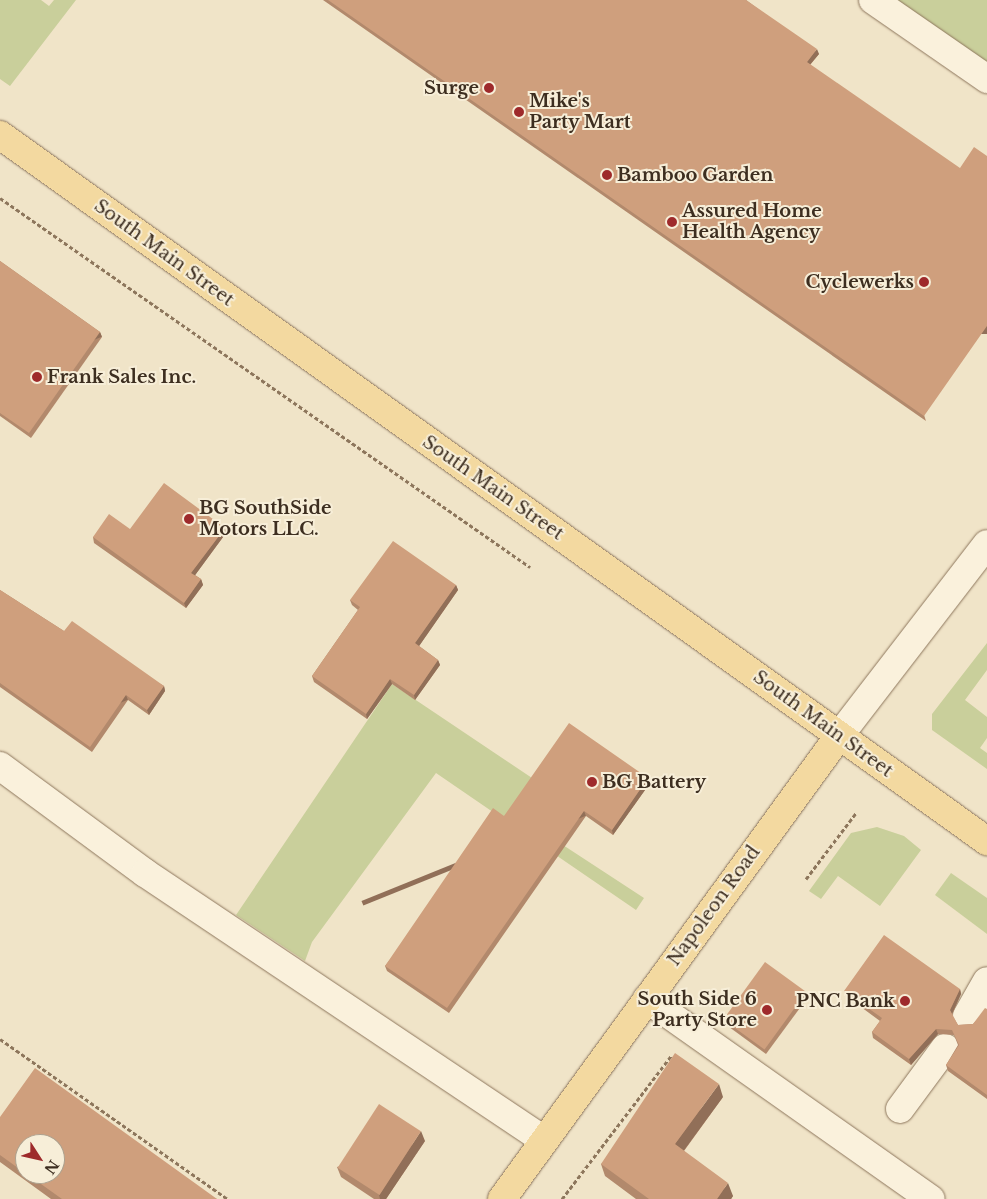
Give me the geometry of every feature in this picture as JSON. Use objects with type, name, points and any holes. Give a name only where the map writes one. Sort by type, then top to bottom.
[{"type":"main road","name":"South Main Street","points":[[0,135],[987,841]]},
{"type":"main road","name":"Napoleon Road","points":[[502,1199],[839,736]]},
{"type":"street","points":[[873,0],[987,79]]},
{"type":"street","points":[[839,736],[987,544]]},
{"type":"street","points":[[0,766],[144,873],[544,1140]]},
{"type":"street","points":[[967,1016],[987,981]]},
{"type":"street","points":[[648,998],[930,1199]]},
{"type":"street","points":[[900,1108],[945,1048]]},
{"type":"path","points":[[0,198],[530,567]]},
{"type":"path","points":[[806,879],[856,813]]},
{"type":"path","points":[[0,1039],[228,1199]]},
{"type":"path","points":[[562,1199],[676,1050]]},
{"type":"green space","points":[[0,0],[41,0],[49,6],[54,0],[76,0],[10,86],[0,79]]},
{"type":"green space","points":[[873,0],[987,0],[987,79]]},
{"type":"green space","points":[[987,643],[987,670],[965,700],[987,717],[987,738],[980,748],[987,753],[987,769],[932,730],[932,714]]},
{"type":"green space","points":[[392,684],[535,780],[514,813],[644,898],[636,910],[436,773],[312,942],[305,961],[236,915]]},
{"type":"green space","points":[[877,827],[904,836],[921,850],[880,906],[838,876],[821,899],[809,891],[851,833]]},
{"type":"green space","points":[[951,873],[987,898],[987,934],[935,895]]},
{"type":"building","points":[[328,0],[746,0],[817,49],[807,62],[960,168],[974,147],[987,156],[987,326],[924,416]]},
{"type":"building","name":"Frank Sales Inc.","points":[[0,261],[100,332],[29,433],[0,413]]},
{"type":"building","points":[[164,483],[225,528],[191,573],[201,579],[184,603],[93,537],[109,514],[130,529]]},
{"type":"building","points":[[393,541],[456,585],[415,643],[438,660],[414,695],[390,679],[366,714],[312,676],[360,607],[350,600]]},
{"type":"building","points":[[0,590],[64,631],[72,621],[164,686],[147,710],[126,695],[90,747],[0,683]]},
{"type":"building","points":[[569,723],[648,778],[612,830],[584,811],[447,1008],[385,966],[493,808],[504,816]]},
{"type":"building","name":"PNC Bank","points":[[884,935],[960,989],[950,1010],[958,1025],[973,1024],[985,1008],[987,1009],[987,1095],[946,1065],[959,1045],[952,1030],[936,1029],[909,1059],[872,1032],[882,1018],[844,991]]},
{"type":"building","name":"South Side 6 Party Store","points":[[765,962],[806,992],[765,1049],[723,1019]]},
{"type":"building","points":[[675,1053],[719,1084],[675,1144],[728,1183],[717,1199],[649,1199],[601,1164]]},
{"type":"building","points":[[35,1068],[217,1199],[62,1199],[41,1184],[65,1184],[65,1134],[15,1134],[15,1166],[0,1155],[0,1117]]},
{"type":"building","points":[[379,1104],[421,1131],[380,1195],[338,1168]]},
{"type":"place","name":"Surge","points":[[489,88]]},
{"type":"place","name":"Mike's Party Mart","points":[[519,112]]},
{"type":"place","name":"Bamboo Garden","points":[[607,175]]},
{"type":"place","name":"Assured Home Health Agency","points":[[672,222]]},
{"type":"place","name":"Cyclewerks","points":[[924,282]]},
{"type":"place","name":"Frank Sales Inc.","points":[[37,377]]},
{"type":"place","name":"BG SouthSide Motors LLC.","points":[[189,519]]},
{"type":"place","name":"BG Battery","points":[[592,782]]},
{"type":"place","name":"PNC Bank","points":[[905,1001]]},
{"type":"place","name":"South Side 6 Party Store","points":[[767,1010]]}]
